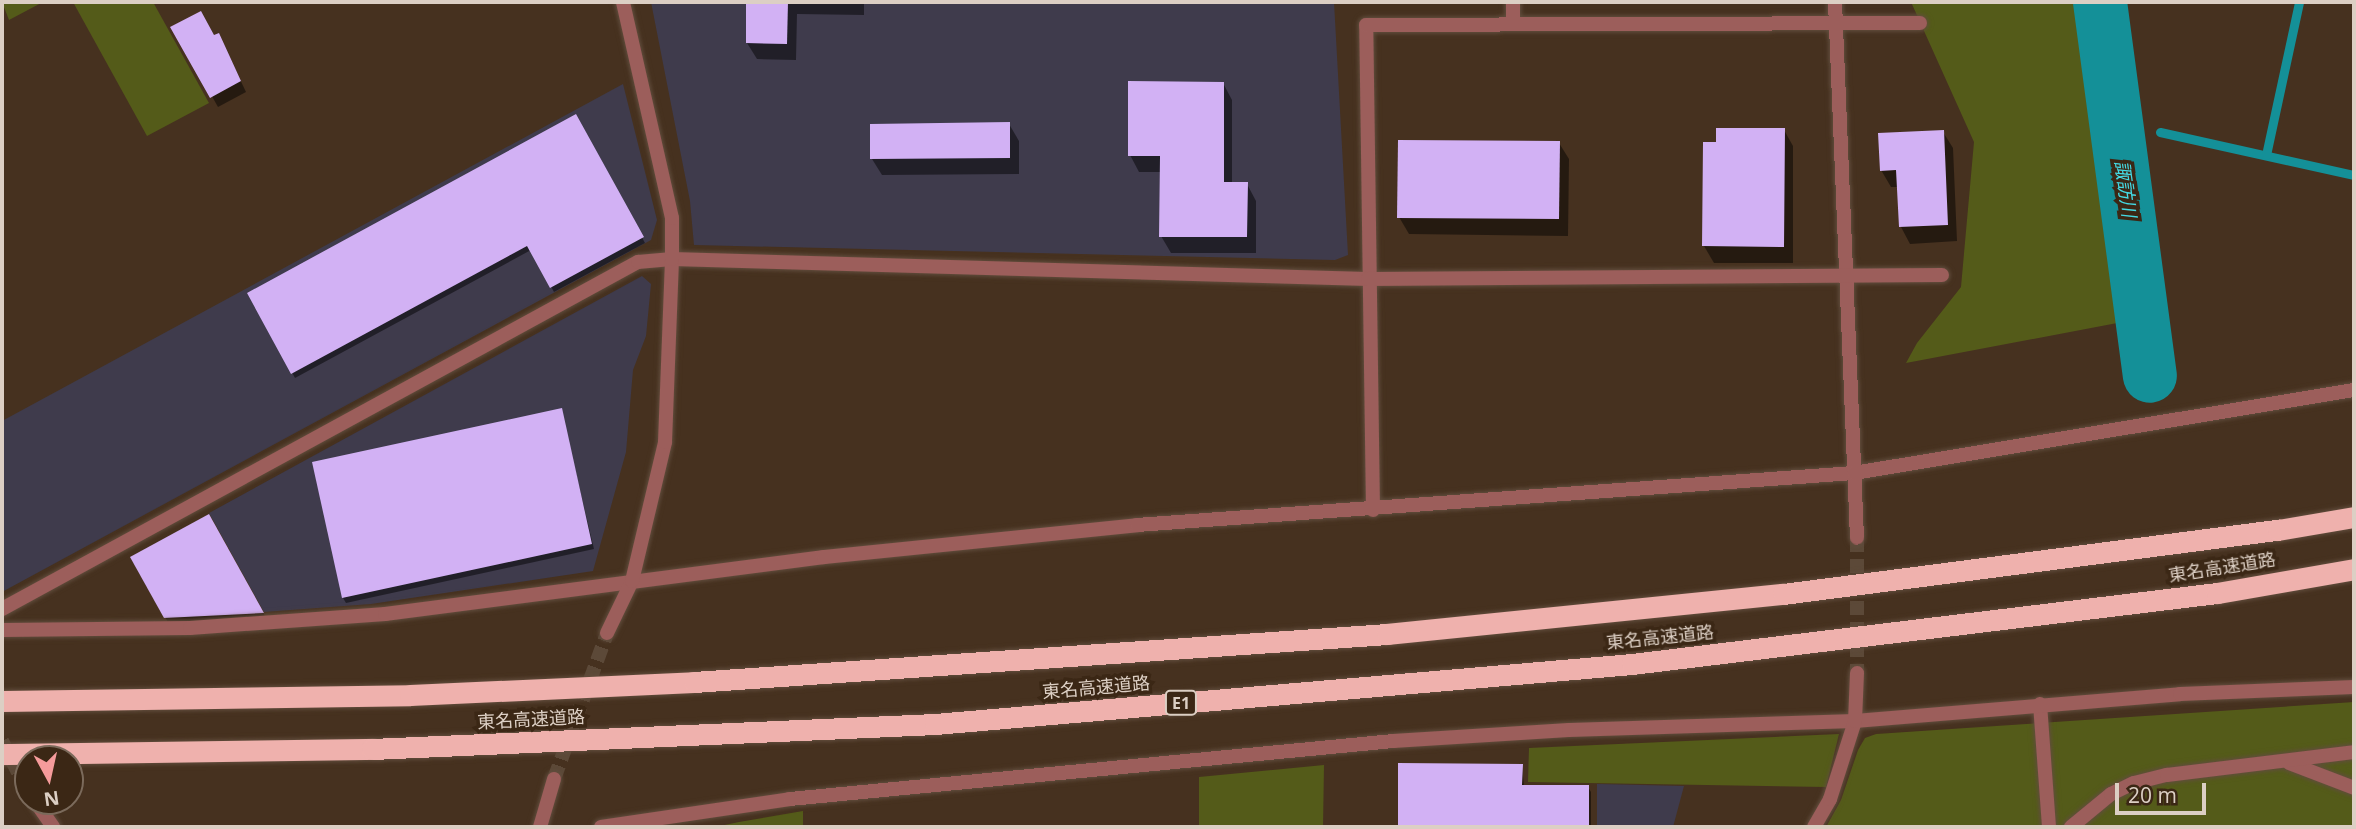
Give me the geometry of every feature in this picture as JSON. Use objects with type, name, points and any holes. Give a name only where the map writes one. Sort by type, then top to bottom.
[{"type":"highway","name":"東名高速道路","points":[[2,701],[410,695],[694,682],[1387,634],[1783,594],[2264,532],[2354,517]]},
{"type":"highway","name":"東名高速道路","points":[[2,754],[372,749],[949,723],[1632,664],[2217,593],[2354,569]]},
{"type":"street","points":[[607,633],[632,582],[665,442],[672,259],[672,218],[623,2]]},
{"type":"street","points":[[1513,2],[1513,24]]},
{"type":"street","points":[[1835,2],[1857,538]]},
{"type":"street","points":[[1373,510],[1366,25],[1920,23]]},
{"type":"street","points":[[2,609],[638,262],[672,259],[1368,279],[1942,275]]},
{"type":"street","points":[[2,630],[190,628],[385,614],[824,556],[1110,528],[1854,473],[2354,390]]},
{"type":"street","points":[[1814,827],[1830,799],[1855,721],[1857,673]]},
{"type":"street","points":[[601,827],[790,799],[1393,741],[1569,730],[1855,721],[2180,694],[2354,687]]},
{"type":"street","points":[[2040,704],[2049,827]]},
{"type":"street","points":[[2071,827],[2111,794],[2134,783],[2167,775],[2354,752]]},
{"type":"street","points":[[2285,762],[2329,776],[2354,788]]},
{"type":"street","points":[[540,827],[554,779]]},
{"type":"shaded area","points":[[651,2],[1334,2],[1348,255],[1335,260],[694,245],[690,201]]},
{"type":"shaded area","points":[[623,84],[657,220],[651,240],[2,592],[2,421]]},
{"type":"shaded area","points":[[642,276],[651,284],[646,336],[633,370],[626,452],[593,571],[371,604],[264,612],[209,513]]},
{"type":"shaded area","points":[[1597,784],[1684,786],[1673,827],[1597,827]]},
{"type":"green space","points":[[2,2],[43,2],[9,20]]},
{"type":"green space","points":[[73,2],[153,2],[209,103],[147,136]]},
{"type":"green space","points":[[1911,2],[2089,2],[2133,320],[1906,363],[1917,343],[1961,287],[1974,142]]},
{"type":"green space","points":[[2354,702],[2354,827],[1826,827],[1841,800],[1858,750],[1865,738],[1876,734]]},
{"type":"green space","points":[[1839,734],[1826,787],[1528,782],[1529,748]]},
{"type":"green space","points":[[1324,765],[1323,827],[1199,827],[1199,777]]},
{"type":"green space","points":[[803,811],[803,827],[715,827],[739,822]]},
{"type":"building","points":[[746,2],[788,2],[787,44],[746,43]]},
{"type":"building","points":[[201,11],[214,35],[219,33],[241,81],[210,98],[170,27]]},
{"type":"building","points":[[1128,81],[1224,82],[1224,182],[1248,182],[1247,237],[1159,237],[1160,156],[1128,156]]},
{"type":"building","points":[[576,114],[644,237],[550,288],[527,246],[291,374],[247,293]]},
{"type":"building","points":[[1010,122],[1010,158],[870,159],[870,124]]},
{"type":"building","points":[[1716,128],[1785,128],[1784,247],[1702,246],[1703,142],[1716,142]]},
{"type":"building","points":[[1944,130],[1948,225],[1899,227],[1896,170],[1880,171],[1878,133]]},
{"type":"building","points":[[1398,140],[1560,141],[1559,219],[1397,218]]},
{"type":"building","points":[[562,408],[592,544],[342,598],[312,462]]},
{"type":"building","points":[[209,514],[264,613],[164,618],[130,557]]},
{"type":"building","points":[[1398,763],[1523,764],[1522,785],[1589,785],[1589,827],[1398,827]]},
{"type":"waterway","name":"諏訪川","points":[[2100,2],[2150,376]]},
{"type":"waterway","points":[[2266,155],[2299,2]]},
{"type":"waterway","points":[[2160,132],[2354,175]]},
{"type":"tunnel","points":[[1857,538],[1857,673]]},
{"type":"tunnel","points":[[554,779],[607,633]]},
{"type":"tunnel","points":[[2,741],[14,764]]}]
